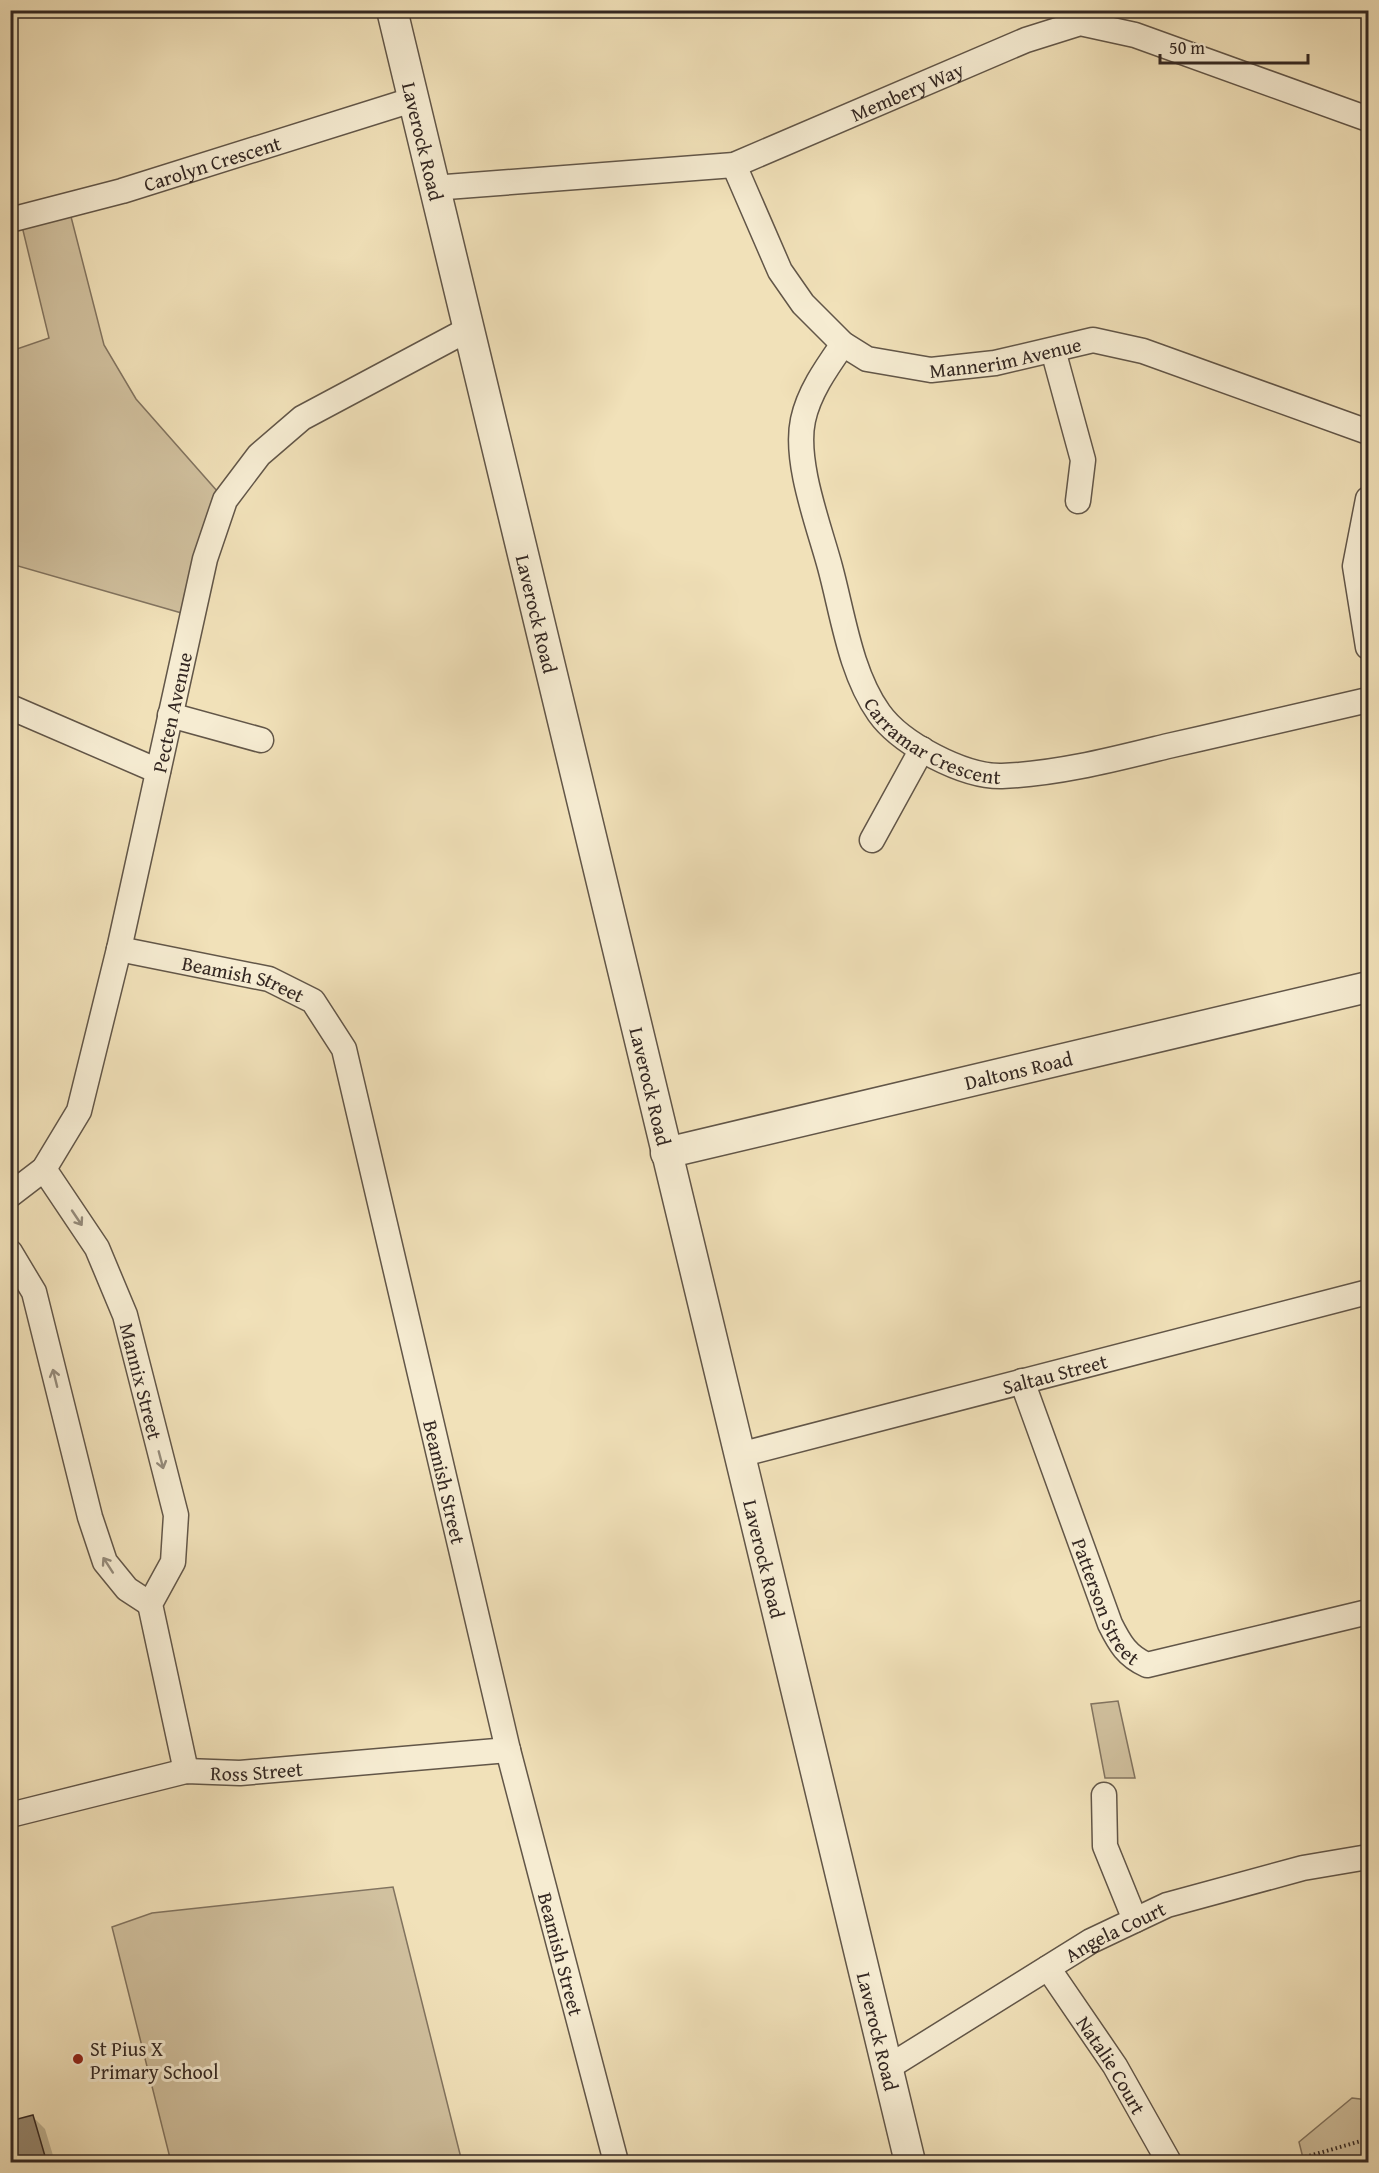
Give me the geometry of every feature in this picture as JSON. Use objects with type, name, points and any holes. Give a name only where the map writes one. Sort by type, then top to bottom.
[{"type":"street","name":"Laverock Road","points":[[392,10],[467,330],[910,2163]]},
{"type":"street","name":"Membery Way","points":[[433,188],[734,165],[1026,40],[1080,23],[1135,35],[1368,119]]},
{"type":"street","name":"Carolyn Crescent","points":[[10,220],[122,191],[412,100]]},
{"type":"street","name":"Mannerim Avenue","points":[[734,165],[780,271],[803,304],[843,344],[867,359],[931,370],[994,363],[1094,340],[1143,351],[1368,432]]},
{"type":"street","name":"Pecten Avenue","points":[[10,1195],[44,1169],[79,1111],[119,949],[208,549],[225,500],[259,455],[302,418],[467,330]]},
{"type":"street","name":"Carramar Crescent","points":[[843,344],[820,376],[803,420],[801,447],[808,484],[862,684],[880,714],[902,739],[961,767],[1000,776],[1069,767],[1136,754],[1368,700]]},
{"type":"street","points":[[1053,350],[1083,460],[1078,501]]},
{"type":"street","points":[[1368,499],[1355,566],[1368,647]]},
{"type":"street","points":[[10,707],[158,771]]},
{"type":"street","points":[[170,715],[261,740]]},
{"type":"street","points":[[872,840],[922,748]]},
{"type":"street","name":"Beamish Street","points":[[119,949],[269,979],[314,1001],[344,1049],[508,1750],[616,2163]]},
{"type":"street","name":"Daltons Road","points":[[666,1153],[1368,987]]},
{"type":"street","name":"Mannix Street","points":[[44,1169],[97,1248],[125,1315],[176,1515],[173,1562],[150,1604]]},
{"type":"street","points":[[10,1252],[34,1292],[90,1517],[105,1562],[127,1588],[150,1604],[186,1771]]},
{"type":"street","name":"Saltau Street","points":[[739,1455],[1368,1292]]},
{"type":"street","name":"Patterson Street","points":[[1023,1381],[1110,1624],[1120,1645],[1131,1658],[1148,1665],[1368,1611]]},
{"type":"street","name":"Ross Street","points":[[10,1815],[186,1771],[240,1773],[508,1750]]},
{"type":"street","points":[[1104,1796],[1105,1846],[1135,1920]]},
{"type":"street","name":"Angela Court","points":[[887,2068],[1091,1941],[1167,1905],[1303,1868],[1368,1857]]},
{"type":"street","name":"Natalie Court","points":[[1048,1968],[1115,2066],[1169,2163]]},
{"type":"path","points":[[1288,2163],[1368,2139]]},
{"type":"shaded area","points":[[68,205],[104,345],[136,399],[225,500],[192,616],[11,564],[11,351],[49,338],[20,218]]},
{"type":"shaded area","points":[[1118,1701],[1135,1778],[1105,1778],[1091,1704]]},
{"type":"shaded area","points":[[393,1887],[462,2162],[171,2162],[112,1927],[152,1913]]},
{"type":"shaded area","points":[[1352,2098],[1368,2100],[1368,2162],[1304,2162],[1299,2142]]},
{"type":"building","points":[[33,2115],[47,2163],[10,2163],[10,2121]]},
{"type":"place","name":"St Pius X Primary School","points":[[78,2059]]}]
